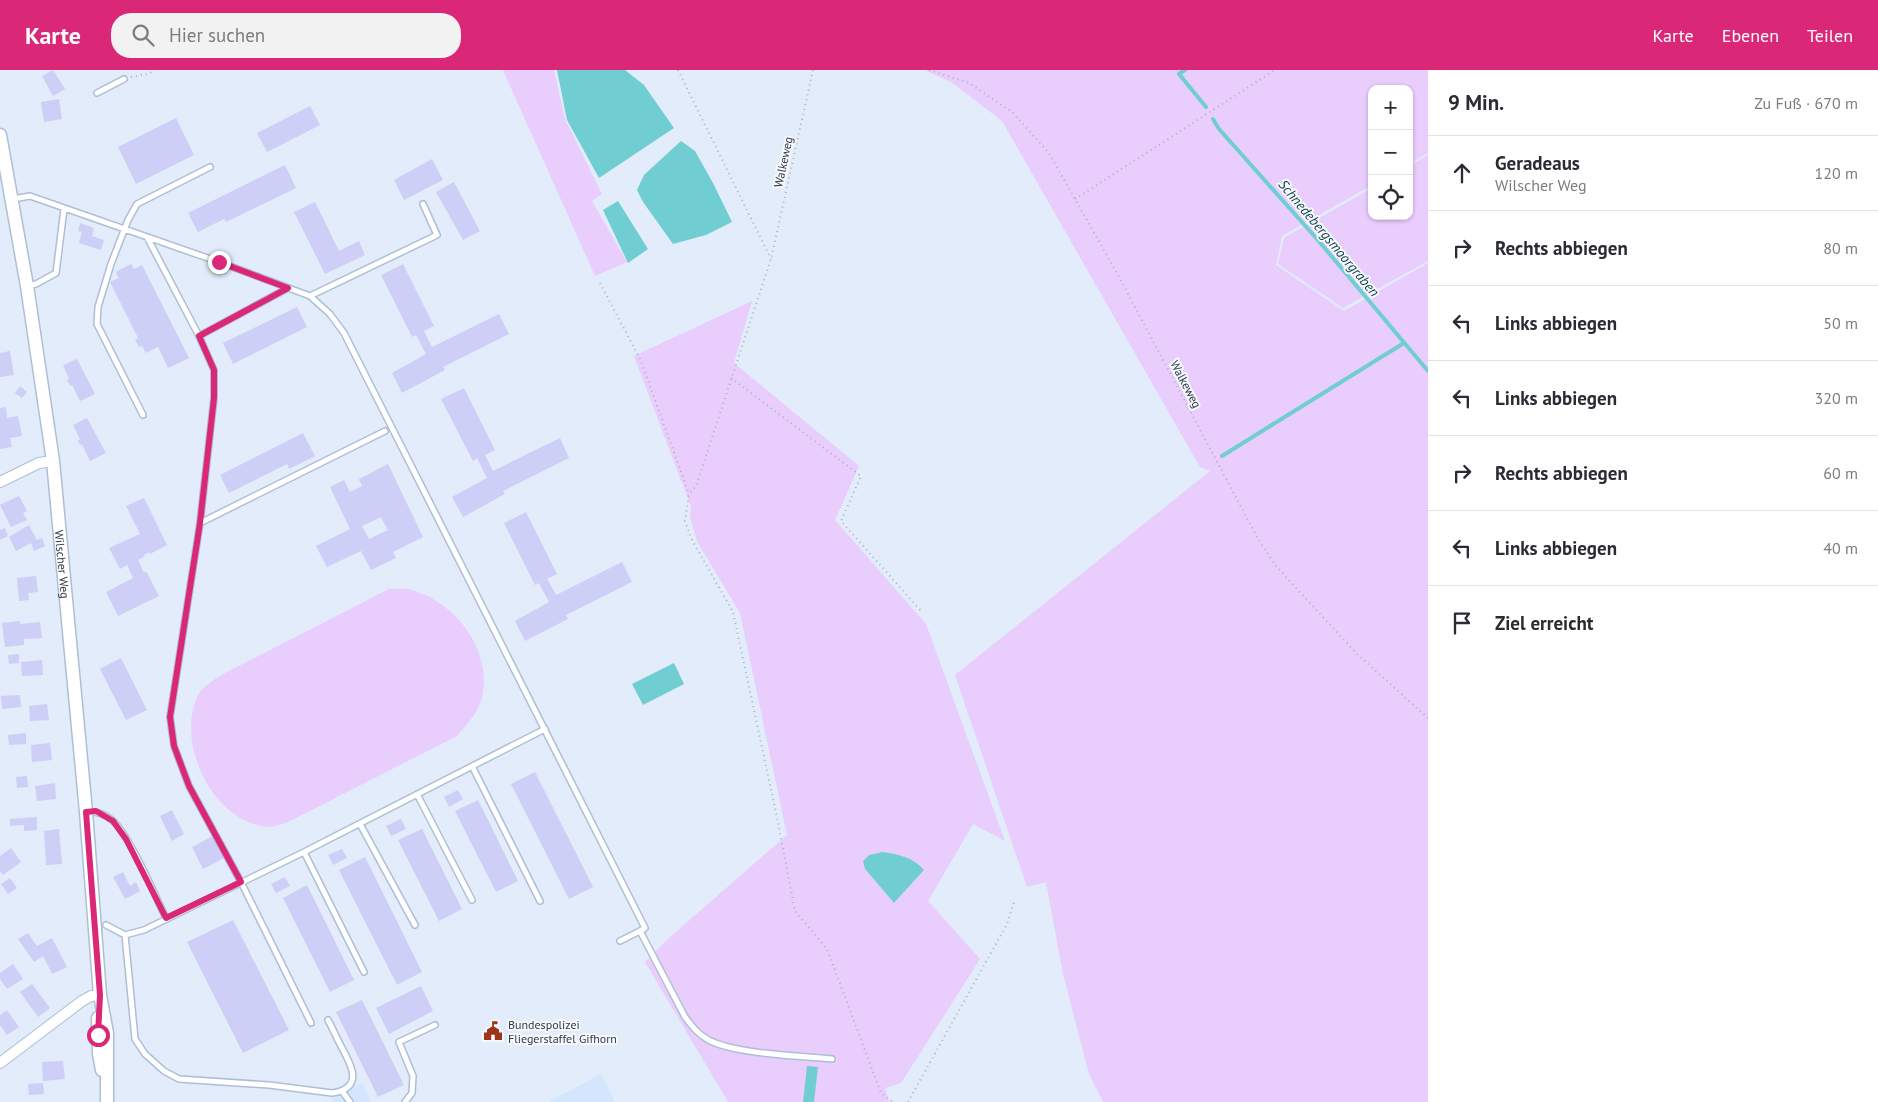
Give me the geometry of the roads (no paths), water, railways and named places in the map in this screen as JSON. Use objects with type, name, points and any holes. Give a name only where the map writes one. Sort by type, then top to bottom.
[{"type":"street","name":"Wilscher Weg","points":[[0,136],[3,174],[12,200],[27,286],[53,461],[86,812],[100,995],[99,1054],[108,1102]]},
{"type":"street","points":[[0,482],[39,463],[53,461]]},
{"type":"street","points":[[0,1063],[82,1001],[91,996],[100,995]]},
{"type":"lane","points":[[96,92],[124,79]]},
{"type":"lane","points":[[143,415],[97,324],[98,307],[111,264],[137,204],[210,167]]},
{"type":"lane","points":[[12,200],[30,196],[125,229],[310,296],[330,314],[344,332],[645,928],[620,941]]},
{"type":"lane","points":[[310,296],[437,235],[423,204]]},
{"type":"lane","points":[[27,286],[36,284],[56,273],[64,209]]},
{"type":"lane","points":[[147,237],[199,336],[214,370],[214,398],[200,523],[170,717],[174,746],[189,786],[241,882],[311,1023]]},
{"type":"lane","points":[[199,336],[288,288]]},
{"type":"lane","points":[[200,523],[385,431]]},
{"type":"lane","points":[[106,925],[125,934],[144,930],[360,824],[545,729]]},
{"type":"lane","points":[[472,766],[540,901]]},
{"type":"lane","points":[[418,794],[472,900]]},
{"type":"lane","points":[[86,812],[96,811],[113,821],[126,839],[166,918]]},
{"type":"lane","points":[[360,824],[415,925]]},
{"type":"lane","points":[[304,852],[364,972]]},
{"type":"lane","points":[[640,931],[685,1017],[695,1030],[708,1040],[737,1048],[832,1058]]},
{"type":"lane","points":[[125,934],[135,1039],[145,1054],[164,1071],[179,1079],[269,1085],[332,1093],[342,1091],[349,1087],[353,1079],[353,1068],[328,1020]]},
{"type":"lane","points":[[405,1102],[412,1093],[413,1076],[399,1042],[435,1025]]},
{"type":"lane","points":[[342,1091],[350,1102]]},
{"type":"water","points":[[557,70],[625,70],[644,85],[674,128],[599,178],[567,120]]},
{"type":"water","points":[[681,141],[695,151],[732,222],[706,235],[673,244],[643,202],[637,190],[644,175]]},
{"type":"water","points":[[618,201],[648,249],[628,263],[603,210]]},
{"type":"water","points":[[674,663],[684,684],[643,705],[632,684]]},
{"type":"water","points":[[882,852],[905,857],[915,862],[924,870],[894,903],[865,869],[863,861],[869,855]]},
{"type":"water","points":[[807,1066],[818,1067],[814,1102],[803,1102]]},
{"type":"waterway","name":"Schnedebergsmoorgraben","points":[[1185,70],[1179,74],[1206,107]]},
{"type":"waterway","name":"Schnedebergsmoorgraben","points":[[1213,119],[1219,129],[1317,239],[1428,371]]},
{"type":"waterway","points":[[1222,456],[1404,343]]},
{"type":"place","name":"Bundespolizei Fliegerstaffel Gifhorn","points":[[493,1031]]}]
